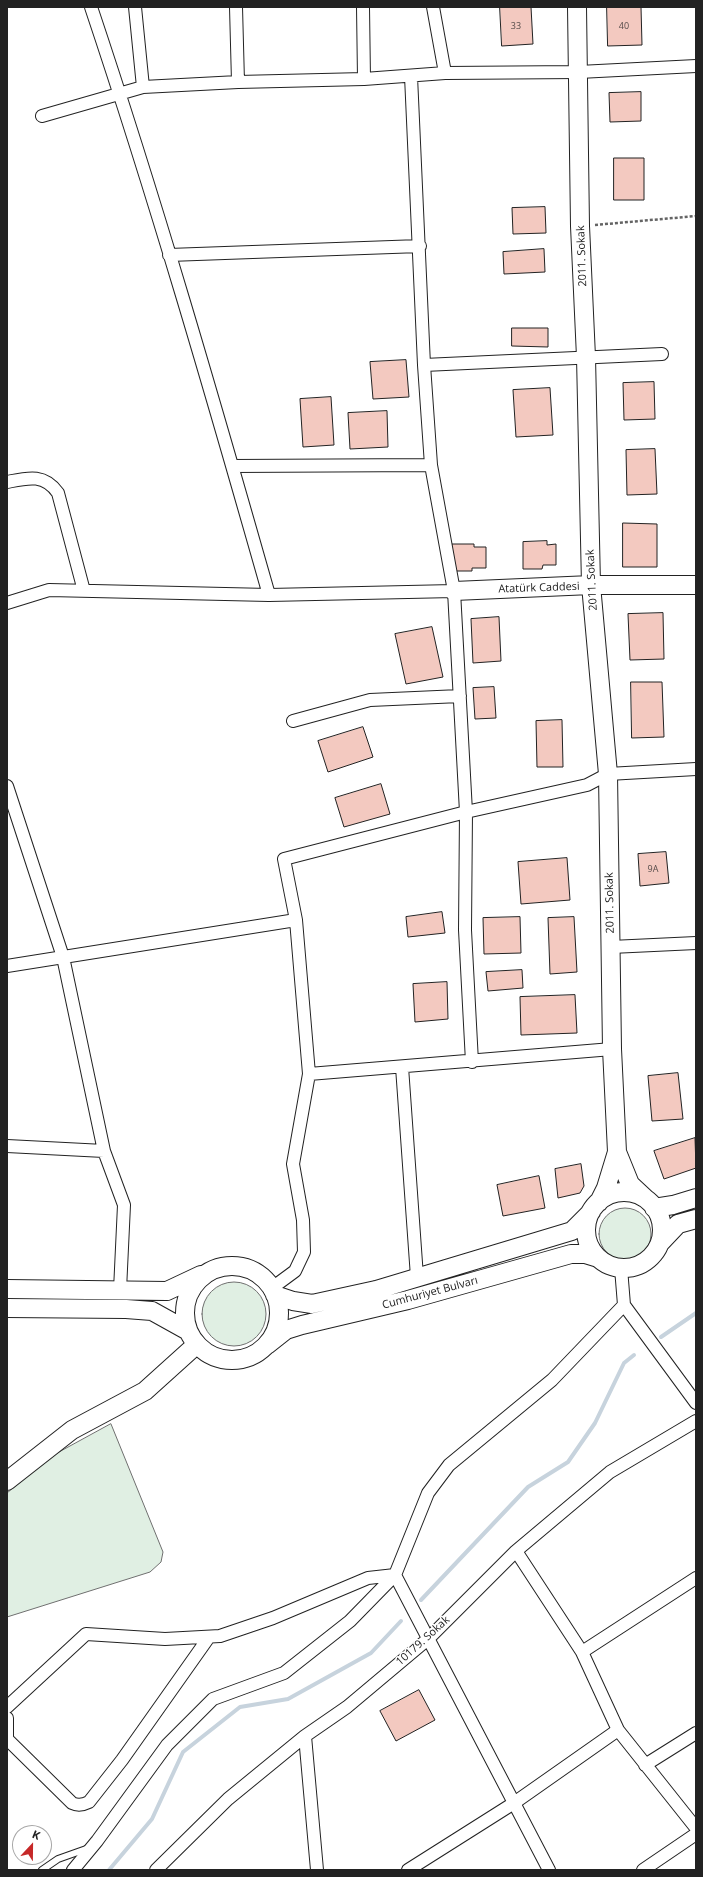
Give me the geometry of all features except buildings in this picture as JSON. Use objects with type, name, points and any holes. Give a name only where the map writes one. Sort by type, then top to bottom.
[{"type":"street","points":[[91,7],[120,93],[269,594]]},
{"type":"street","points":[[135,7],[143,87]]},
{"type":"street","points":[[236,7],[238,82]]},
{"type":"street","points":[[364,7],[364,79]]},
{"type":"street","points":[[434,7],[445,73]]},
{"type":"street","name":"2011. Sokak","points":[[577,7],[580,226],[586,357],[591,585],[608,774],[612,1049],[616,1152]]},
{"type":"street","points":[[42,116],[143,87],[238,82],[364,79],[445,73],[579,72],[696,66]]},
{"type":"street","points":[[411,76],[430,465],[454,591],[466,812],[465,930],[472,1062]]},
{"type":"street","points":[[169,255],[420,246]]},
{"type":"street","points":[[424,365],[662,354]]},
{"type":"street","points":[[232,466],[430,465]]},
{"type":"street","points":[[7,482],[29,477],[36,478],[49,483],[58,493],[84,591]]},
{"type":"street","name":"Atatürk Caddesi","points":[[454,591],[591,585],[696,585]]},
{"type":"street","points":[[7,603],[49,590],[269,594],[454,591]]},
{"type":"street","points":[[293,721],[370,700],[460,696]]},
{"type":"street","points":[[274,1291],[295,1271],[304,1252],[304,1220],[293,1164],[310,1074],[296,920],[284,859],[466,812],[587,785],[608,774],[696,769]]},
{"type":"street","points":[[7,786],[63,958],[104,1151],[124,1205],[120,1290]]},
{"type":"street","points":[[7,966],[296,920]]},
{"type":"street","points":[[611,947],[696,943]]},
{"type":"street","points":[[310,1074],[472,1062],[612,1049]]},
{"type":"street","points":[[402,1067],[417,1277]]},
{"type":"street","points":[[7,1146],[104,1151]]},
{"type":"street","points":[[616,1152],[630,1184],[650,1204],[660,1219],[660,1243]]},
{"type":"street","points":[[616,1152],[606,1188],[587,1224],[587,1236],[591,1248],[598,1258],[609,1265],[621,1268],[634,1267],[645,1262],[654,1254],[660,1243],[678,1224],[696,1219]]},
{"type":"street","points":[[274,1291],[293,1301],[312,1304],[376,1290],[572,1231],[595,1207],[610,1195],[622,1193],[634,1194],[650,1204],[673,1205],[696,1198]]},
{"type":"street","name":"Cumhuriyet Bulvarı","points":[[267,1345],[286,1330],[302,1325],[408,1300],[571,1254],[585,1254],[598,1258]]},
{"type":"street","points":[[7,1289],[167,1291],[218,1267],[234,1265],[249,1268],[262,1276],[274,1291],[278,1302],[279,1318],[275,1332],[267,1345],[254,1354],[240,1360],[225,1360],[209,1355],[192,1338],[152,1311],[126,1308],[7,1308]]},
{"type":"street","points":[[621,1268],[624,1305],[696,1403]]},
{"type":"street","points":[[192,1338],[184,1316],[186,1300],[192,1286],[203,1274]]},
{"type":"street","points":[[73,1870],[166,1745],[213,1699],[284,1673],[350,1621],[395,1575],[428,1493],[448,1465],[552,1380],[624,1305]]},
{"type":"street","points":[[7,1481],[72,1430],[145,1391],[192,1338]]},
{"type":"street","name":"10179. Sokak","points":[[156,1870],[228,1799],[305,1736],[347,1708],[428,1639],[516,1551],[610,1472],[696,1421]]},
{"type":"street","points":[[516,1551],[582,1652],[618,1730],[696,1828]]},
{"type":"street","points":[[7,1706],[86,1634],[165,1639],[220,1636],[273,1618],[368,1578],[395,1575]]},
{"type":"street","points":[[395,1575],[549,1870]]},
{"type":"street","points":[[582,1652],[696,1578]]},
{"type":"street","points":[[7,1739],[72,1803],[76,1805],[89,1802],[122,1760],[209,1637]]},
{"type":"street","points":[[7,1718],[7,1736]]},
{"type":"street","points":[[408,1870],[514,1803],[618,1730]]},
{"type":"street","points":[[645,1765],[696,1733]]},
{"type":"street","points":[[305,1736],[317,1870]]},
{"type":"street","points":[[643,1870],[696,1834]]},
{"type":"lane","points":[[42,1870],[58,1859],[92,1846]]},
{"type":"path","points":[[580,226],[696,216]]},
{"type":"green space","points":[[625,1208],[635,1210],[643,1216],[649,1224],[651,1234],[649,1244],[643,1252],[635,1258],[625,1260],[615,1258],[607,1252],[601,1244],[599,1234],[601,1224],[607,1216],[615,1210]]},
{"type":"green space","points":[[234,1282],[246,1284],[257,1291],[264,1302],[266,1314],[264,1326],[257,1337],[246,1344],[234,1346],[222,1344],[211,1337],[204,1326],[202,1314],[204,1302],[211,1291],[222,1284]]},
{"type":"green space","points":[[111,1424],[163,1552],[161,1562],[150,1572],[7,1617],[7,1493],[50,1457]]},
{"type":"waterway","points":[[661,1337],[696,1313]]},
{"type":"waterway","points":[[421,1600],[528,1487],[568,1462],[595,1423],[624,1363],[634,1355]]},
{"type":"waterway","points":[[109,1870],[152,1819],[183,1752],[240,1707],[288,1699],[371,1653],[401,1621]]}]
